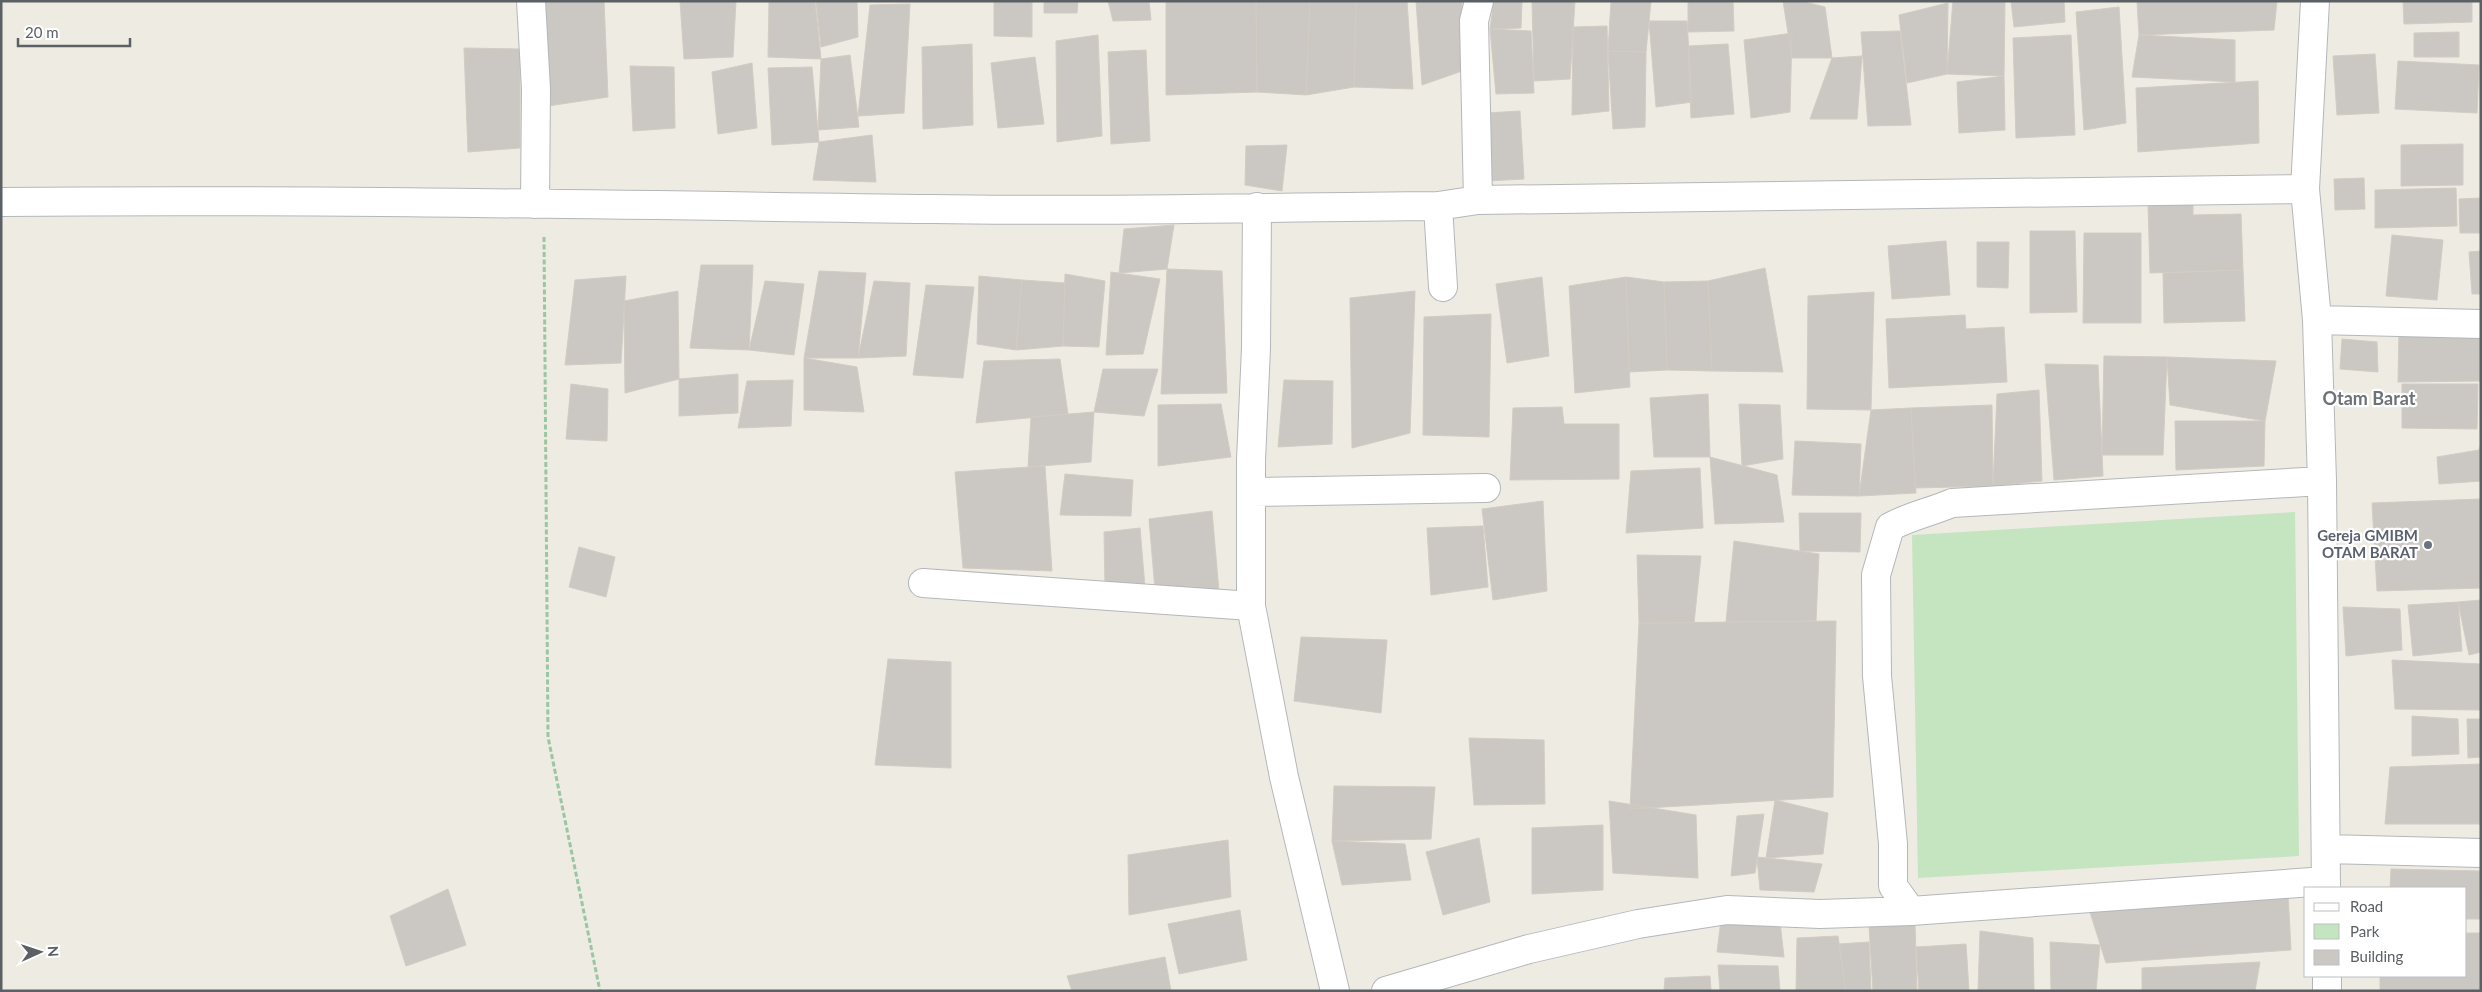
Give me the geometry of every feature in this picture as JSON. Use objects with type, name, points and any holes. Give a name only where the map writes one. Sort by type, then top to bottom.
[{"type":"street","points":[[531,1],[536,89],[539,204]]},
{"type":"street","points":[[1478,200],[1474,21],[1479,1]]},
{"type":"street","points":[[1386,991],[1529,949],[1638,924],[1727,910],[1820,914],[1911,911],[2326,885],[2322,481],[2317,320],[2305,189],[2315,1]]},
{"type":"street","points":[[1,202],[175,200],[717,205],[936,210],[1438,206],[1478,200],[2305,189]]},
{"type":"street","points":[[1438,206],[1443,287]]},
{"type":"street","points":[[1257,207],[1256,348],[1251,492],[1251,606],[1284,777],[1335,991]]},
{"type":"street","points":[[2317,320],[2481,324]]},
{"type":"street","points":[[1911,911],[1893,886],[1893,844],[1877,676],[1876,575],[1890,528],[1906,518],[1929,513],[1952,503],[2322,481]]},
{"type":"street","points":[[1251,492],[1486,488]]},
{"type":"street","points":[[923,582],[1251,606]]},
{"type":"street","points":[[2327,849],[2481,853]]},
{"type":"street","points":[[2327,977],[2327,991]]},
{"type":"path","points":[[539,204],[548,737],[600,991]]},
{"type":"green space","points":[[2295,512],[2299,856],[1918,878],[1912,535]]},
{"type":"building","points":[[544,1],[604,1],[608,97],[548,106]]},
{"type":"building","points":[[680,1],[736,1],[733,57],[684,59]]},
{"type":"building","points":[[769,1],[815,1],[821,59],[768,57]]},
{"type":"building","points":[[816,1],[857,1],[858,37],[821,47]]},
{"type":"building","points":[[994,1],[1032,1],[1032,37],[994,36]]},
{"type":"building","points":[[1044,1],[1078,1],[1077,13],[1044,13]]},
{"type":"building","points":[[1108,1],[1149,1],[1151,20],[1113,21]]},
{"type":"building","points":[[1166,1],[1256,1],[1257,92],[1166,95]]},
{"type":"building","points":[[1256,1],[1310,1],[1306,95],[1257,92]]},
{"type":"building","points":[[1310,1],[1356,1],[1354,87],[1306,95]]},
{"type":"building","points":[[1356,1],[1407,1],[1413,89],[1354,87]]},
{"type":"building","points":[[1416,1],[1462,1],[1462,71],[1422,85]]},
{"type":"building","points":[[1494,1],[1522,1],[1521,28],[1490,29]]},
{"type":"building","points":[[1532,1],[1575,1],[1570,79],[1534,81]]},
{"type":"building","points":[[1611,1],[1651,1],[1646,52],[1608,51]]},
{"type":"building","points":[[1688,1],[1733,1],[1734,31],[1688,32]]},
{"type":"building","points":[[1783,1],[1801,1],[1825,7],[1832,58],[1792,58]]},
{"type":"building","points":[[1953,1],[2005,1],[2004,76],[1947,74]]},
{"type":"building","points":[[2011,1],[2064,1],[2065,22],[2014,27]]},
{"type":"building","points":[[2137,1],[2277,1],[2274,30],[2139,35]]},
{"type":"building","points":[[2403,1],[2472,1],[2472,22],[2404,24]]},
{"type":"building","points":[[1948,3],[1947,74],[1907,83],[1899,15]]},
{"type":"building","points":[[910,4],[904,113],[858,116],[870,5]]},
{"type":"building","points":[[2119,7],[2126,123],[2084,130],[2076,12]]},
{"type":"building","points":[[1649,21],[1687,21],[1692,102],[1656,107]]},
{"type":"building","points":[[1607,26],[1609,111],[1572,115],[1573,27]]},
{"type":"building","points":[[1490,29],[1531,31],[1534,93],[1496,94]]},
{"type":"building","points":[[1900,31],[1911,125],[1868,126],[1861,32]]},
{"type":"building","points":[[2459,32],[2459,57],[2414,57],[2414,33]]},
{"type":"building","points":[[1792,33],[1790,112],[1751,118],[1744,40]]},
{"type":"building","points":[[1098,35],[1102,136],[1057,142],[1056,41]]},
{"type":"building","points":[[2071,35],[2075,135],[2016,138],[2013,38]]},
{"type":"building","points":[[2139,35],[2235,40],[2235,82],[2132,77]]},
{"type":"building","points":[[972,44],[973,125],[923,129],[922,47]]},
{"type":"building","points":[[1728,44],[1734,114],[1691,118],[1688,46]]},
{"type":"building","points":[[464,48],[520,49],[520,148],[468,152]]},
{"type":"building","points":[[1146,50],[1150,141],[1111,144],[1108,52]]},
{"type":"building","points":[[1608,51],[1646,52],[1645,127],[1613,129]]},
{"type":"building","points":[[2375,54],[2379,113],[2337,115],[2333,56]]},
{"type":"building","points":[[850,55],[859,127],[818,130],[821,59]]},
{"type":"building","points":[[1862,56],[1857,119],[1810,119],[1832,58]]},
{"type":"building","points":[[1035,57],[1044,124],[998,128],[991,63]]},
{"type":"building","points":[[2398,61],[2479,65],[2477,113],[2395,109]]},
{"type":"building","points":[[752,63],[757,128],[718,134],[712,72]]},
{"type":"building","points":[[630,66],[674,67],[675,128],[633,131]]},
{"type":"building","points":[[812,67],[819,142],[772,145],[768,68]]},
{"type":"building","points":[[2004,76],[2005,130],[1959,133],[1957,82]]},
{"type":"building","points":[[2258,81],[2259,143],[2138,152],[2136,88]]},
{"type":"building","points":[[1520,111],[1524,179],[1487,181],[1487,113]]},
{"type":"building","points":[[872,135],[876,182],[813,180],[819,142]]},
{"type":"building","points":[[2463,144],[2463,185],[2401,186],[2401,145]]},
{"type":"building","points":[[1287,145],[1282,191],[1245,185],[1246,146]]},
{"type":"building","points":[[2364,178],[2365,209],[2335,210],[2334,179]]},
{"type":"building","points":[[2456,188],[2457,226],[2375,228],[2375,190]]},
{"type":"building","points":[[2481,198],[2481,233],[2460,233],[2459,199]]},
{"type":"building","points":[[2193,204],[2193,215],[2241,214],[2243,270],[2150,273],[2148,205]]},
{"type":"building","points":[[1174,225],[1167,269],[1119,273],[1124,229]]},
{"type":"building","points":[[2030,231],[2075,231],[2077,312],[2030,313]]},
{"type":"building","points":[[2084,233],[2141,233],[2141,323],[2083,323]]},
{"type":"building","points":[[2392,235],[2443,240],[2437,300],[2386,296]]},
{"type":"building","points":[[1946,241],[1950,295],[1892,299],[1888,246]]},
{"type":"building","points":[[1977,242],[2009,242],[2008,288],[1977,287]]},
{"type":"building","points":[[2481,251],[2481,294],[2472,294],[2469,252]]},
{"type":"building","points":[[701,265],[753,265],[749,350],[690,348]]},
{"type":"building","points":[[1765,268],[1783,372],[1712,371],[1708,281]]},
{"type":"building","points":[[1167,269],[1222,271],[1227,393],[1161,394]]},
{"type":"building","points":[[2243,270],[2245,321],[2164,323],[2163,273]]},
{"type":"building","points":[[819,271],[866,273],[858,358],[804,358]]},
{"type":"building","points":[[1111,272],[1160,279],[1143,354],[1106,355]]},
{"type":"building","points":[[1065,274],[1105,281],[1099,347],[1063,346]]},
{"type":"building","points":[[626,276],[621,363],[565,365],[575,280]]},
{"type":"building","points":[[979,276],[1022,280],[1016,350],[977,344]]},
{"type":"building","points":[[1542,277],[1549,356],[1507,363],[1496,284]]},
{"type":"building","points":[[1626,277],[1630,387],[1575,393],[1569,286]]},
{"type":"building","points":[[1626,277],[1664,282],[1667,370],[1629,372]]},
{"type":"building","points":[[1022,280],[1065,283],[1063,346],[1016,350]]},
{"type":"building","points":[[765,281],[804,284],[794,355],[749,350]]},
{"type":"building","points":[[874,281],[910,283],[906,356],[858,358]]},
{"type":"building","points":[[1708,281],[1712,371],[1667,370],[1664,282]]},
{"type":"building","points":[[926,285],[974,287],[963,378],[913,375]]},
{"type":"building","points":[[678,291],[679,379],[625,393],[624,301]]},
{"type":"building","points":[[1415,291],[1410,433],[1352,448],[1350,298]]},
{"type":"building","points":[[1874,292],[1871,410],[1807,409],[1808,296]]},
{"type":"building","points":[[1491,314],[1489,437],[1423,435],[1424,317]]},
{"type":"building","points":[[1965,315],[1966,329],[2004,327],[2007,382],[1889,388],[1886,319]]},
{"type":"building","points":[[2399,328],[2480,328],[2480,381],[2398,382]]},
{"type":"building","points":[[2342,339],[2377,342],[2378,372],[2340,369]]},
{"type":"building","points":[[2104,356],[2167,357],[2163,455],[2102,455]]},
{"type":"building","points":[[2167,357],[2276,361],[2265,421],[2170,405]]},
{"type":"building","points":[[804,358],[857,367],[864,412],[804,410]]},
{"type":"building","points":[[1060,359],[1068,414],[976,423],[984,361]]},
{"type":"building","points":[[2045,364],[2098,365],[2103,476],[2054,480]]},
{"type":"building","points":[[1103,369],[1158,369],[1144,416],[1094,412]]},
{"type":"building","points":[[738,374],[738,413],[679,416],[679,379]]},
{"type":"building","points":[[793,380],[791,426],[738,428],[747,381]]},
{"type":"building","points":[[1284,380],[1333,381],[1332,444],[1278,447]]},
{"type":"building","points":[[571,384],[608,389],[607,441],[566,439]]},
{"type":"building","points":[[2402,384],[2478,384],[2477,429],[2402,428]]},
{"type":"building","points":[[2039,390],[2042,481],[1993,486],[1997,394]]},
{"type":"building","points":[[1708,394],[1710,457],[1654,457],[1650,398]]},
{"type":"building","points":[[1221,404],[1231,457],[1158,466],[1158,405]]},
{"type":"building","points":[[1739,404],[1780,405],[1783,459],[1742,466]]},
{"type":"building","points":[[1992,405],[1993,486],[1915,488],[1911,408]]},
{"type":"building","points":[[1562,407],[1564,424],[1619,424],[1619,479],[1510,480],[1513,408]]},
{"type":"building","points":[[1911,408],[1916,493],[1859,496],[1871,410]]},
{"type":"building","points":[[1094,412],[1091,462],[1028,467],[1031,417]]},
{"type":"building","points":[[2175,421],[2265,421],[2264,466],[2176,470]]},
{"type":"building","points":[[1795,441],[1861,444],[1859,496],[1792,495]]},
{"type":"building","points":[[2481,443],[2481,481],[2439,484],[2437,457],[2479,450]]},
{"type":"building","points":[[1710,457],[1777,475],[1784,522],[1715,524]]},
{"type":"building","points":[[1045,466],[1052,571],[963,568],[955,472]]},
{"type":"building","points":[[1700,468],[1703,528],[1626,533],[1631,471]]},
{"type":"building","points":[[1065,474],[1133,480],[1131,516],[1060,515]]},
{"type":"building","name":"Gereja GMIBM OTAM BARAT","points":[[2481,499],[2481,588],[2377,591],[2372,503]]},
{"type":"building","points":[[1543,501],[1547,591],[1493,600],[1482,509]]},
{"type":"building","points":[[1212,511],[1219,592],[1155,590],[1149,519]]},
{"type":"building","points":[[1799,513],[1861,513],[1860,552],[1800,551]]},
{"type":"building","points":[[1483,526],[1488,587],[1431,595],[1427,528]]},
{"type":"building","points":[[1140,528],[1145,587],[1105,587],[1104,532]]},
{"type":"building","points":[[1734,541],[1819,554],[1816,621],[1726,622]]},
{"type":"building","points":[[579,547],[615,557],[606,597],[569,587]]},
{"type":"building","points":[[1637,555],[1701,556],[1694,623],[1639,623]]},
{"type":"building","points":[[2481,600],[2481,652],[2469,655],[2458,602]]},
{"type":"building","points":[[2458,602],[2462,651],[2413,656],[2408,605]]},
{"type":"building","points":[[2343,607],[2400,609],[2402,650],[2346,656]]},
{"type":"building","points":[[1836,621],[1833,797],[1630,809],[1639,623]]},
{"type":"building","points":[[1301,637],[1387,640],[1381,713],[1294,701]]},
{"type":"building","points":[[888,659],[951,662],[951,768],[875,765]]},
{"type":"building","points":[[2392,660],[2481,664],[2481,710],[2395,709]]},
{"type":"building","points":[[2412,716],[2458,719],[2459,754],[2412,756]]},
{"type":"building","points":[[2467,719],[2481,719],[2481,757],[2468,758]]},
{"type":"building","points":[[1469,738],[1544,740],[1545,804],[1474,805]]},
{"type":"building","points":[[2481,764],[2480,824],[2385,824],[2390,767]]},
{"type":"building","points":[[1334,786],[1435,787],[1431,839],[1332,841]]},
{"type":"building","points":[[1775,800],[1828,813],[1823,854],[1766,858]]},
{"type":"building","points":[[1609,801],[1696,815],[1698,878],[1613,873]]},
{"type":"building","points":[[1764,814],[1755,873],[1731,876],[1737,816]]},
{"type":"building","points":[[1603,825],[1603,890],[1532,894],[1532,828]]},
{"type":"building","points":[[1479,838],[1490,902],[1443,915],[1426,852]]},
{"type":"building","points":[[1228,840],[1231,897],[1129,915],[1128,855]]},
{"type":"building","points":[[1332,841],[1405,844],[1411,880],[1342,885]]},
{"type":"building","points":[[1757,857],[1822,864],[1814,892],[1760,890]]},
{"type":"building","points":[[2391,869],[2481,871],[2481,919],[2467,919],[2467,887],[2390,887]]},
{"type":"building","points":[[448,889],[466,945],[406,966],[390,916]]},
{"type":"building","points":[[2288,893],[2291,950],[2106,963],[2089,909]]},
{"type":"building","points":[[1240,910],[1247,960],[1179,974],[1168,924]]},
{"type":"building","points":[[1721,920],[1780,922],[1784,957],[1717,952]]},
{"type":"building","points":[[1915,924],[1917,991],[1873,991],[1869,926]]},
{"type":"building","points":[[1980,931],[2033,938],[2034,991],[1978,991]]},
{"type":"building","points":[[2467,933],[2481,933],[2481,991],[2380,991],[2380,977],[2467,977]]},
{"type":"building","points":[[1838,936],[1846,991],[1796,991],[1797,938]]},
{"type":"building","points":[[1869,942],[1871,991],[1846,991],[1839,944]]},
{"type":"building","points":[[2050,942],[2100,945],[2096,991],[2051,991]]},
{"type":"building","points":[[1966,944],[1969,991],[1919,991],[1916,947]]},
{"type":"building","points":[[1165,957],[1171,991],[1072,991],[1067,976]]},
{"type":"building","points":[[2260,962],[2255,991],[2142,991],[2142,968]]},
{"type":"building","points":[[1718,965],[1778,966],[1780,991],[1720,991]]},
{"type":"building","points":[[1710,976],[1711,991],[1664,991],[1665,978]]},
{"type":"place","name":"Gereja GMIBM OTAM BARAT","points":[[2428,545]]},
{"type":"district","name":"Otam Barat","points":[[2369,399]]}]
